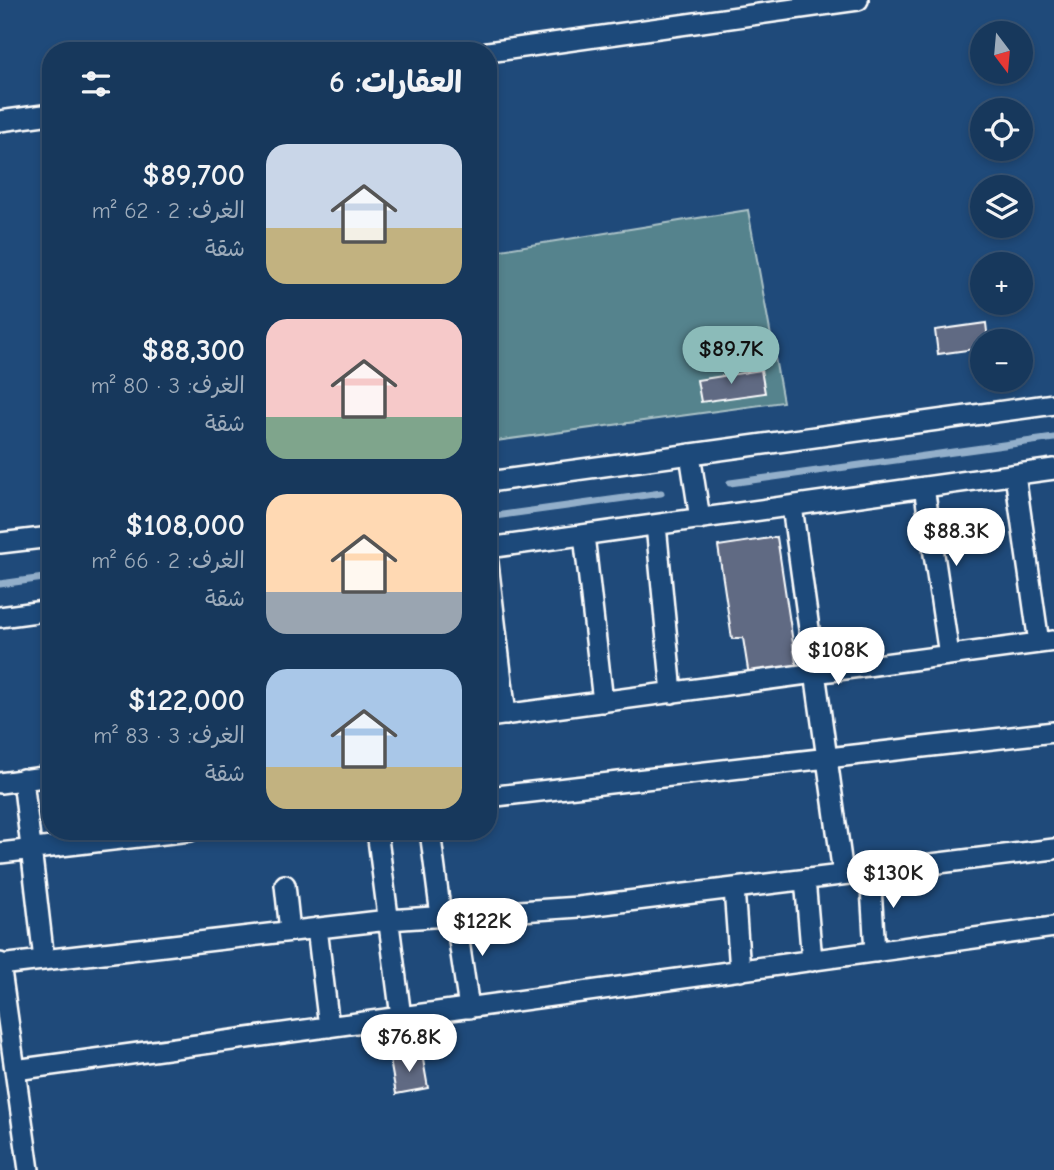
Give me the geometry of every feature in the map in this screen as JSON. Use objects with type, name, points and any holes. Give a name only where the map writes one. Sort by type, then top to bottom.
[{"type":"street","points":[[497,51],[858,0]]},
{"type":"street","points":[[0,121],[42,115]]},
{"type":"street","points":[[497,481],[1054,404]]},
{"type":"street","points":[[690,454],[701,519]]},
{"type":"street","points":[[497,547],[1054,469]]},
{"type":"street","points":[[497,716],[1047,642],[1015,475]]},
{"type":"street","points":[[924,487],[949,655]]},
{"type":"street","points":[[792,506],[843,874]]},
{"type":"street","points":[[656,525],[673,692]]},
{"type":"street","points":[[584,535],[603,702]]},
{"type":"street","points":[[0,544],[42,538]]},
{"type":"street","points":[[0,617],[42,611]]},
{"type":"street","points":[[497,796],[1054,732]]},
{"type":"street","points":[[0,783],[42,777]]},
{"type":"street","points":[[23,779],[44,960]]},
{"type":"street","points":[[0,853],[115,840]]},
{"type":"street","points":[[378,840],[401,1017]]},
{"type":"street","points":[[432,840],[469,1008]]},
{"type":"street","points":[[29,1170],[15,1070],[5,1032],[0,964],[388,920],[579,907],[1054,849]]},
{"type":"street","points":[[870,871],[875,952]]},
{"type":"street","points":[[805,879],[812,961]]},
{"type":"street","points":[[285,885],[290,931]]},
{"type":"street","points":[[734,888],[740,971]]},
{"type":"street","points":[[15,1070],[1054,927]]},
{"type":"street","points":[[317,928],[329,1027]]},
{"type":"green space","points":[[748,210],[783,402],[497,441],[497,251]]},
{"type":"building","points":[[986,323],[987,329],[970,329],[970,350],[938,354],[935,330]]},
{"type":"building","points":[[761,370],[765,393],[701,402],[697,380]]},
{"type":"building","points":[[777,537],[797,669],[749,676],[743,638],[732,639],[718,546]]},
{"type":"building","points":[[422,1054],[428,1088],[396,1094],[390,1060]]},
{"type":"waterway","points":[[730,483],[1054,438]]},
{"type":"waterway","points":[[497,516],[661,493]]},
{"type":"waterway","points":[[0,584],[42,578]]}]
